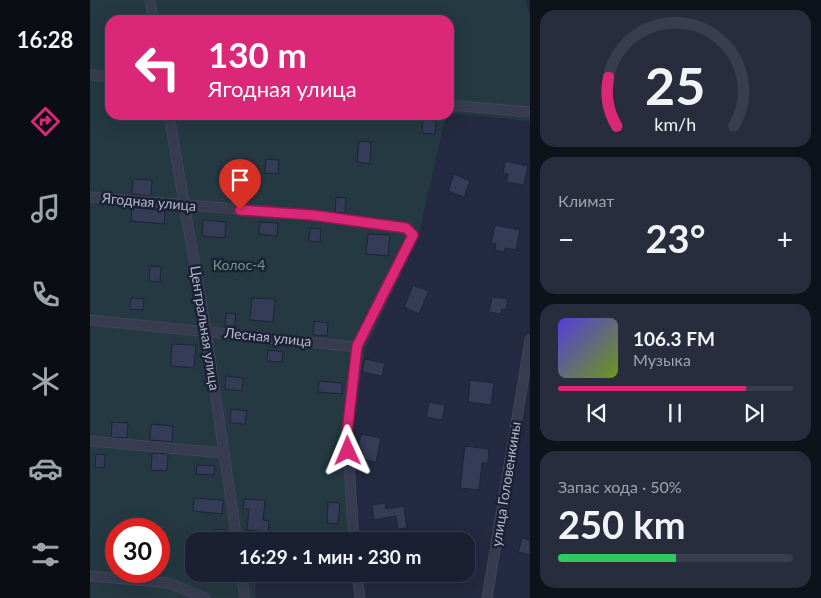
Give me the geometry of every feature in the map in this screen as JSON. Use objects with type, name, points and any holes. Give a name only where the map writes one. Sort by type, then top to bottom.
[{"type":"street","points":[[150,0],[152,15]]},
{"type":"street","points":[[90,75],[105,76]]},
{"type":"street","points":[[454,105],[530,112]]},
{"type":"street","name":"Центральная улица","points":[[170,120],[206,330],[235,532]]},
{"type":"street","name":"Ягодная улица","points":[[90,197],[312,215],[406,228],[413,235],[357,346]]},
{"type":"street","name":"Лесная улица","points":[[90,320],[357,346]]},
{"type":"street","name":"улица Головенкины","points":[[487,598],[530,340]]},
{"type":"street","points":[[353,532],[347,433],[357,346]]},
{"type":"street","points":[[90,441],[223,453]]},
{"type":"street","points":[[90,576],[169,583],[205,598]]},
{"type":"street","points":[[242,582],[245,598]]},
{"type":"street","points":[[358,582],[360,598]]},
{"type":"green space","name":"Колос-4","points":[[90,0],[525,0],[530,14],[530,121],[454,113],[454,15],[105,15],[105,120],[445,120],[418,238],[365,350],[353,425],[359,532],[185,532],[185,582],[255,582],[256,598],[90,598]]},
{"type":"building","points":[[423,120],[436,120],[435,134],[422,133]]},
{"type":"building","points":[[359,141],[371,142],[370,164],[357,162]]},
{"type":"building","points":[[266,159],[279,160],[278,174],[265,173]]},
{"type":"building","points":[[505,161],[528,166],[524,185],[506,182],[508,174],[503,173]]},
{"type":"building","points":[[454,174],[470,181],[464,197],[448,191]]},
{"type":"building","points":[[133,179],[152,180],[151,196],[132,194]]},
{"type":"building","points":[[336,197],[346,198],[345,213],[335,212]]},
{"type":"building","points":[[132,207],[165,211],[164,224],[131,221]]},
{"type":"building","points":[[203,220],[226,222],[225,238],[202,236]]},
{"type":"building","points":[[260,222],[278,223],[277,236],[259,234]]},
{"type":"building","points":[[495,225],[520,230],[516,250],[505,248],[504,252],[495,250],[496,244],[491,243]]},
{"type":"building","points":[[310,228],[321,229],[320,242],[309,241]]},
{"type":"building","points":[[368,234],[390,235],[388,256],[366,254]]},
{"type":"building","points":[[150,266],[161,267],[160,282],[149,281]]},
{"type":"building","points":[[413,285],[429,291],[419,314],[404,307]]},
{"type":"building","points":[[492,297],[508,299],[506,310],[502,309],[501,314],[489,312]]},
{"type":"building","points":[[131,298],[144,299],[143,310],[130,309]]},
{"type":"building","points":[[252,298],[275,299],[273,322],[250,320]]},
{"type":"building","points":[[226,313],[236,314],[234,328],[225,327]]},
{"type":"building","points":[[314,321],[328,323],[327,336],[313,335]]},
{"type":"building","points":[[172,344],[196,345],[194,368],[171,366]]},
{"type":"building","points":[[268,350],[283,352],[282,362],[267,361]]},
{"type":"building","points":[[365,359],[385,363],[382,376],[362,372]]},
{"type":"building","points":[[226,376],[243,378],[242,391],[225,389]]},
{"type":"building","points":[[470,380],[494,383],[491,405],[468,402]]},
{"type":"building","points":[[319,381],[342,383],[342,394],[318,392]]},
{"type":"building","points":[[429,402],[445,405],[442,420],[426,417]]},
{"type":"building","points":[[231,409],[247,411],[245,424],[230,423]]},
{"type":"building","points":[[112,422],[128,423],[127,438],[111,437]]},
{"type":"building","points":[[151,424],[173,426],[172,442],[150,440]]},
{"type":"building","points":[[361,434],[381,438],[376,462],[361,459],[362,453],[357,452]]},
{"type":"building","points":[[465,446],[489,449],[488,463],[482,463],[479,490],[460,488]]},
{"type":"building","points":[[152,453],[168,454],[167,471],[151,470]]},
{"type":"building","points":[[96,454],[105,455],[104,468],[95,467]]},
{"type":"building","points":[[197,465],[215,466],[214,475],[196,474]]},
{"type":"building","points":[[194,498],[223,500],[222,514],[193,511]]},
{"type":"building","points":[[244,499],[265,500],[263,520],[269,521],[268,532],[247,530],[249,509],[243,509]]},
{"type":"building","points":[[328,502],[340,503],[338,524],[327,523]]},
{"type":"building","points":[[385,503],[386,509],[404,506],[407,528],[398,529],[396,516],[374,520],[372,505]]},
{"type":"building","points":[[216,529],[226,530],[226,532],[216,532]]},
{"type":"building","points":[[522,538],[530,540],[530,555],[518,552]]},
{"type":"route","points":[[240,210],[312,215],[406,228],[413,235],[357,346],[347,433],[348,451]]}]
